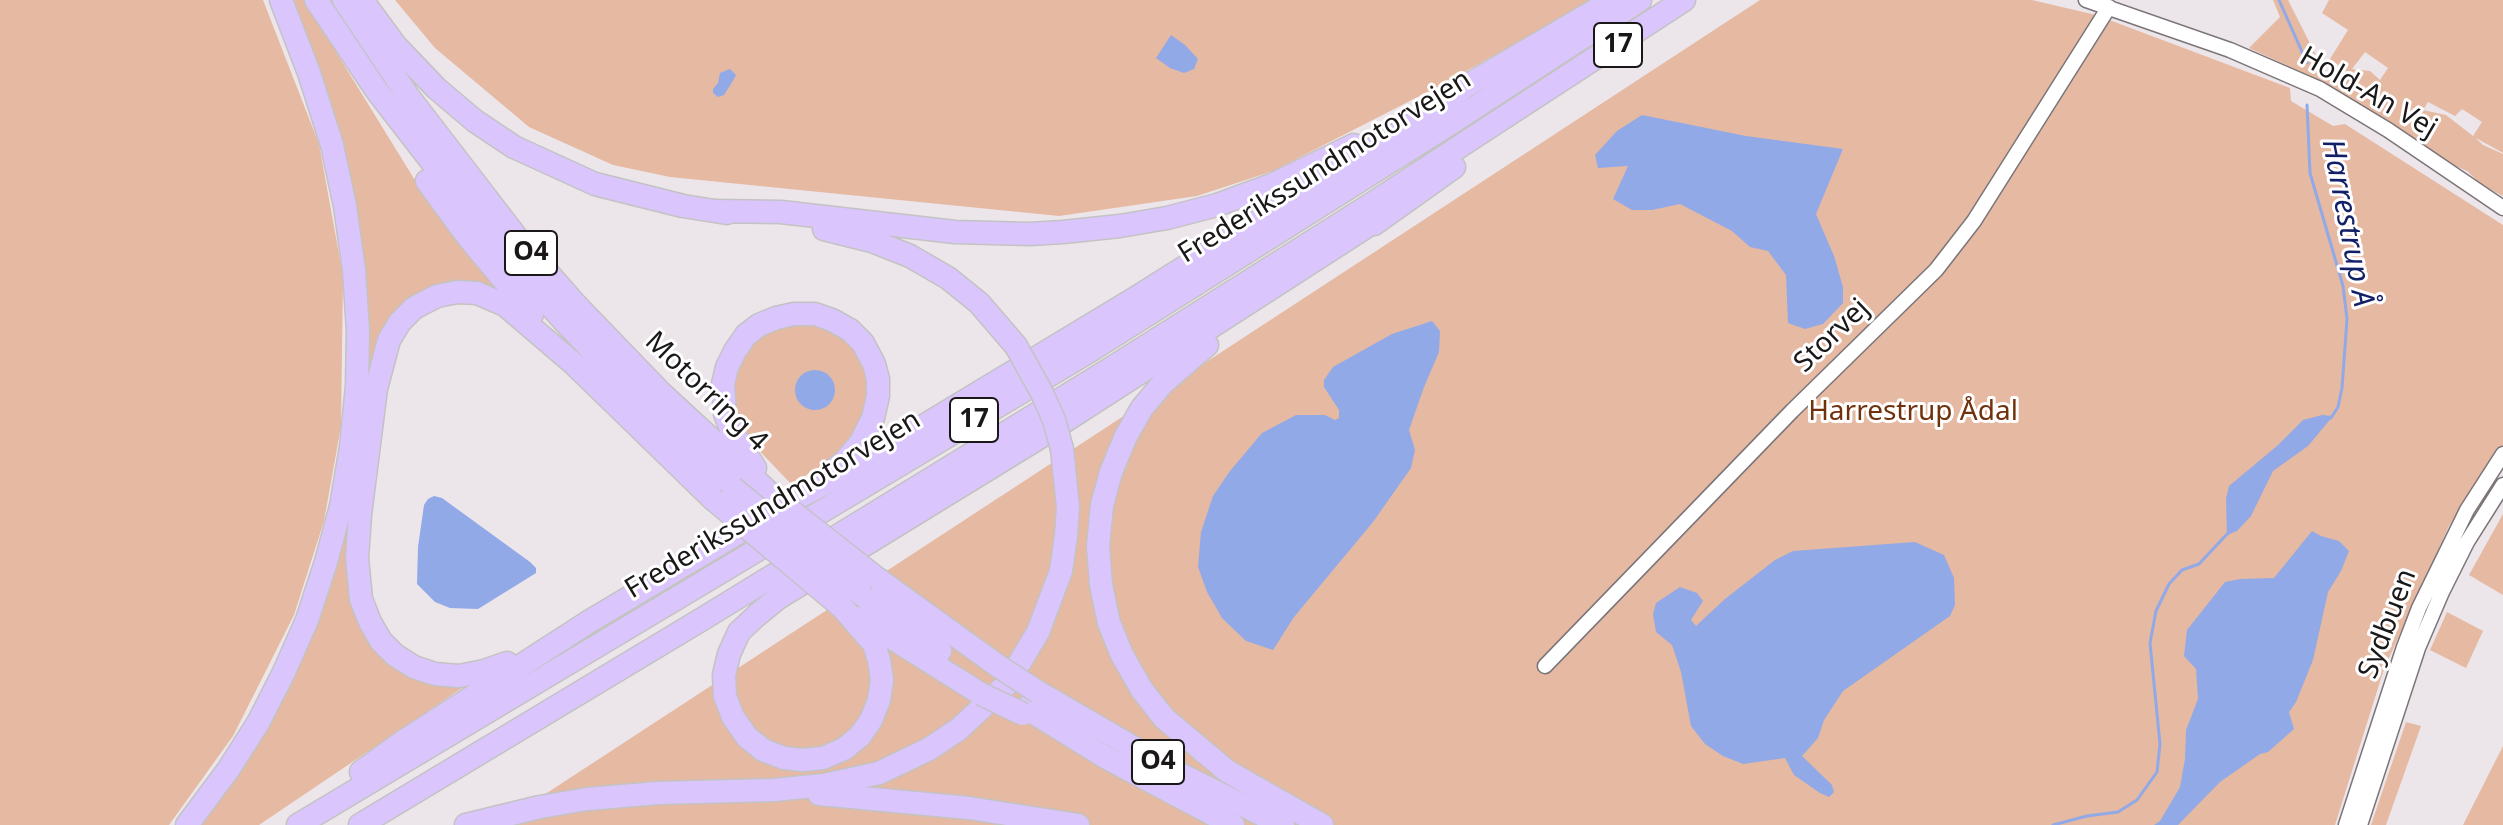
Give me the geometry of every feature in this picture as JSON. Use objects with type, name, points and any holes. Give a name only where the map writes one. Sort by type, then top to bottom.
[{"type":"highway","points":[[187,825],[258,723],[307,620],[341,506],[351,447],[358,331],[345,206],[332,145],[281,0]]},
{"type":"highway","name":"Motorring 4","points":[[316,0],[377,91],[461,201],[542,297],[646,407],[860,593],[1029,705],[1283,825]]},
{"type":"highway","name":"Motorring 4","points":[[344,0],[408,96],[518,239],[660,392],[739,485]]},
{"type":"highway","points":[[362,0],[395,45],[436,88],[475,121],[514,147],[595,184],[641,197],[836,231],[910,256],[948,278],[979,303],[1016,346],[1042,393],[1062,449],[1068,507],[1061,571],[1038,632],[1007,684],[959,729],[929,749],[879,773],[849,781],[774,790]]},
{"type":"highway","points":[[715,211],[781,212],[955,232],[1029,234],[1120,226],[1167,218],[1217,205],[1318,165],[1461,90],[1613,0]]},
{"type":"highway","name":"Frederikssundmotorvejen","points":[[298,825],[1106,341],[1640,0]]},
{"type":"highway","name":"Frederikssundmotorvejen","points":[[360,825],[1107,371],[1684,0]]},
{"type":"highway","points":[[860,593],[882,680],[879,700],[871,720],[860,736],[844,749],[823,758],[784,758],[763,750],[747,737],[733,717],[725,696],[724,675],[729,654],[739,632],[756,616],[778,598],[1050,430],[1442,177],[1551,88]]},
{"type":"highway","points":[[590,621],[496,668],[459,676],[435,674],[404,661],[381,641],[364,611],[357,572],[376,389],[389,340],[406,314],[420,303],[447,293],[466,292],[487,296],[516,312],[574,364],[739,485],[786,500],[854,468],[1134,299],[1427,115],[1461,90]]},
{"type":"highway","points":[[377,91],[410,155],[449,212],[574,364]]},
{"type":"highway","points":[[1322,825],[1227,771],[1164,718],[1142,690],[1122,655],[1109,623],[1101,585],[1098,546],[1102,505],[1126,436],[1142,408],[1163,383],[1193,354],[1343,249],[1383,216]]},
{"type":"highway","points":[[289,825],[404,741],[845,461],[861,442],[873,418],[878,396],[874,364],[863,343],[850,330],[815,314],[794,314],[759,325],[746,335],[727,367],[723,384],[725,414],[732,432],[739,485]]},
{"type":"highway","name":"Motorring 4","points":[[786,500],[860,593]]},
{"type":"highway","points":[[860,593],[990,681]]},
{"type":"highway","name":"Motorring 4","points":[[1029,705],[1050,724],[1105,757],[1233,825]]},
{"type":"highway","points":[[466,825],[587,799],[684,791],[774,790],[969,808],[1078,825]]},
{"type":"street","name":"Hold-An Vej","points":[[2086,0],[2230,50],[2320,89],[2377,123],[2503,208]]},
{"type":"street","name":"Storvej","points":[[1545,666],[1792,411],[1936,270],[1974,221],[2109,7]]},
{"type":"street","name":"Sydbuen","points":[[2346,825],[2419,608],[2467,510],[2503,454]]},
{"type":"street","name":"Sydbuen","points":[[2360,825],[2418,648],[2467,542],[2503,485]]},
{"type":"green space","points":[[0,0],[263,0],[319,144],[343,276],[341,426],[324,521],[294,615],[233,736],[169,825],[0,825]]},
{"type":"green space","points":[[289,0],[304,0],[413,177],[506,297],[456,281],[408,298],[379,342],[360,613],[428,681],[462,688],[259,825],[201,825],[275,713],[334,563],[360,260]]},
{"type":"green space","points":[[395,0],[1592,0],[1445,83],[1273,171],[1197,196],[1059,216],[670,177],[613,165],[529,127],[435,48]]},
{"type":"green space","name":"Harrestrup Ådal","points":[[1760,0],[2032,0],[2096,15],[2290,88],[2291,101],[2333,126],[2345,124],[2503,225],[2503,445],[2449,526],[2384,669],[2335,825],[498,825]]},
{"type":"green space","points":[[2273,0],[2288,0],[2326,75],[2345,70],[2330,59],[2348,30],[2322,13],[2329,0],[2503,0],[2503,153],[2476,138],[2483,145],[2503,154],[2503,196],[2323,82],[2249,48],[2280,17]],"holes":[[[2365,52],[2388,68],[2380,80],[2370,71],[2352,69]],[[2428,102],[2455,116],[2462,109],[2482,122],[2473,136],[2446,115],[2423,110]]]},
{"type":"green space","points":[[821,325],[841,334],[863,358],[868,408],[850,443],[830,461],[791,484],[752,443],[732,401],[733,384],[750,345],[770,328]]},
{"type":"green space","points":[[2503,514],[2503,595],[2469,575]]},
{"type":"green space","points":[[2447,612],[2483,631],[2466,668],[2430,650]]},
{"type":"green space","points":[[2406,722],[2421,726],[2386,825],[2371,825]]},
{"type":"green space","points":[[2503,746],[2503,825],[2463,825]]},
{"type":"water","points":[[1171,35],[1198,59],[1194,69],[1184,73],[1156,58]]},
{"type":"water","points":[[730,69],[736,75],[724,95],[718,97],[713,89],[720,73]]},
{"type":"water","points":[[1642,115],[1746,136],[1843,149],[1816,214],[1843,287],[1843,303],[1823,324],[1805,329],[1788,323],[1786,275],[1768,251],[1750,247],[1732,231],[1680,204],[1652,210],[1632,210],[1613,199],[1628,166],[1598,168],[1595,155],[1617,131]]},
{"type":"water","points":[[1432,321],[1440,331],[1439,352],[1409,430],[1415,450],[1411,468],[1373,522],[1294,617],[1273,650],[1246,641],[1222,618],[1207,592],[1198,567],[1201,532],[1213,496],[1262,433],[1296,415],[1339,418],[1339,410],[1324,387],[1324,380],[1333,367],[1392,334]]},
{"type":"water","points":[[815,370],[829,376],[835,390],[829,404],[815,410],[801,404],[795,390],[801,376]]},
{"type":"water","points":[[2322,415],[2333,416],[2308,446],[2273,471],[2251,516],[2237,531],[2227,535],[2226,499],[2229,486],[2303,420]]},
{"type":"water","points":[[434,496],[442,498],[530,562],[536,573],[478,609],[450,608],[435,602],[417,584],[424,505]]},
{"type":"water","points":[[2312,531],[2339,541],[2349,551],[2328,592],[2313,660],[2289,712],[2294,729],[2268,752],[2260,754],[2220,782],[2178,825],[2154,825],[2160,821],[2180,787],[2186,730],[2198,699],[2196,669],[2184,656],[2187,630],[2225,582],[2274,578]]},
{"type":"water","points":[[1915,542],[1944,555],[1954,578],[1955,605],[1950,616],[1843,691],[1824,720],[1818,738],[1802,756],[1832,785],[1834,792],[1829,797],[1794,775],[1785,758],[1743,764],[1705,744],[1691,726],[1681,672],[1672,645],[1656,632],[1653,614],[1656,603],[1680,587],[1697,593],[1703,601],[1691,620],[1696,626],[1775,560],[1793,551]]},
{"type":"waterway","name":"Harrestrup Å","points":[[2279,0],[2307,63]]},
{"type":"waterway","name":"Harrestrup Å","points":[[2307,105],[2310,173],[2343,286],[2347,319],[2342,388],[2338,407],[2331,418]]},
{"type":"waterway","name":"Harrestrup Å","points":[[2053,825],[2118,812],[2137,800],[2157,772],[2160,744],[2150,643],[2156,611],[2169,584],[2182,570],[2199,564],[2228,533]]}]
